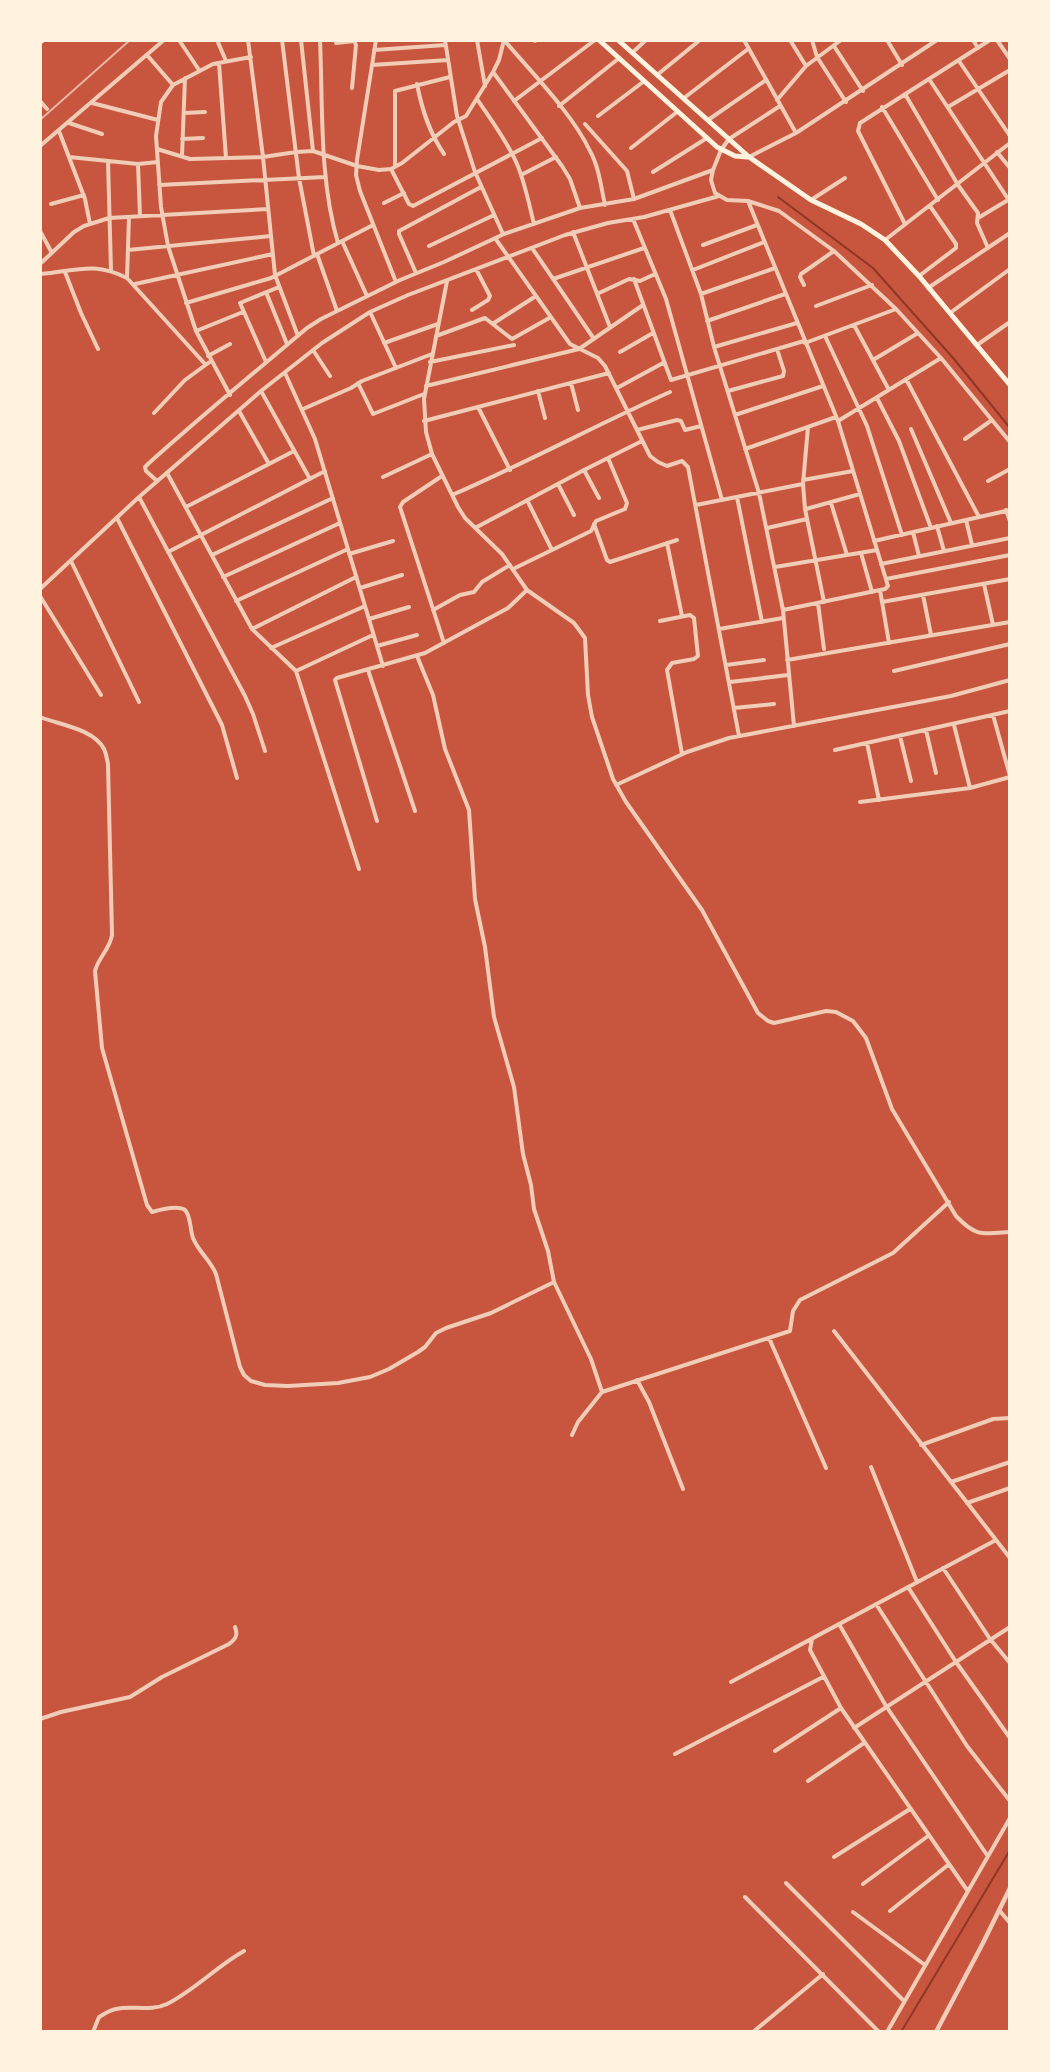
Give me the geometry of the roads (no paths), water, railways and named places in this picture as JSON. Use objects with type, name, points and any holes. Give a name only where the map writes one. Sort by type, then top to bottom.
[{"type":"main road","points":[[597,40],[721,150],[735,156],[749,158]]},
{"type":"main road","points":[[618,40],[749,158],[811,200],[861,224],[885,240],[919,276],[1009,384]]},
{"type":"street","points":[[40,146],[164,40]]},
{"type":"street","points":[[179,40],[199,70]]},
{"type":"street","points":[[217,40],[226,61]]},
{"type":"street","points":[[248,40],[266,180],[275,275],[298,336]]},
{"type":"street","points":[[282,40],[299,178],[315,255],[337,311]]},
{"type":"street","points":[[301,40],[313,151]]},
{"type":"street","points":[[320,40],[325,177],[330,217],[367,296]]},
{"type":"street","points":[[376,40],[356,176],[396,282]]},
{"type":"street","points":[[477,40],[485,86]]},
{"type":"street","points":[[157,149],[190,159],[263,157],[313,151],[357,166],[379,170],[393,168],[466,116],[499,60],[504,40]]},
{"type":"street","points":[[504,40],[559,106],[590,151],[597,167],[605,205]]},
{"type":"street","points":[[514,101],[597,40]]},
{"type":"street","points":[[631,53],[646,40]]},
{"type":"street","points":[[657,76],[700,40]]},
{"type":"street","points":[[744,40],[796,134]]},
{"type":"street","points":[[790,40],[806,66]]},
{"type":"street","points":[[812,40],[817,57],[846,102]]},
{"type":"street","points":[[887,40],[902,65]]},
{"type":"street","points":[[749,158],[796,134],[937,40]]},
{"type":"street","points":[[973,40],[978,48]]},
{"type":"street","points":[[905,224],[858,131],[862,120],[990,40]]},
{"type":"street","points":[[997,40],[1010,59]]},
{"type":"street","points":[[336,43],[355,41],[352,88]]},
{"type":"street","points":[[777,100],[806,66],[840,41]]},
{"type":"street","points":[[374,50],[445,43],[458,120],[481,187],[504,234]]},
{"type":"street","points":[[834,46],[862,91]]},
{"type":"street","points":[[683,99],[748,49]]},
{"type":"street","points":[[147,55],[173,84]]},
{"type":"street","points":[[230,395],[196,331],[168,246],[159,185],[158,120],[161,102],[173,84],[199,70],[219,63],[251,57]]},
{"type":"street","points":[[559,106],[618,59]]},
{"type":"street","points":[[372,65],[448,60]]},
{"type":"street","points":[[959,61],[1010,136]]},
{"type":"street","points":[[219,63],[226,158]]},
{"type":"street","points":[[948,107],[1010,70]]},
{"type":"street","points":[[493,72],[556,157],[570,179],[580,208]]},
{"type":"street","points":[[450,76],[397,89],[395,92],[393,168],[412,206],[542,138]]},
{"type":"street","points":[[182,156],[185,77]]},
{"type":"street","points":[[929,79],[1009,201],[978,218]]},
{"type":"street","points":[[708,120],[766,80]]},
{"type":"street","points":[[598,116],[643,82]]},
{"type":"street","points":[[417,84],[422,112],[444,154]]},
{"type":"street","points":[[904,94],[958,185],[978,213],[977,224],[988,248]]},
{"type":"street","points":[[477,99],[511,153],[521,175],[534,224]]},
{"type":"street","points":[[40,101],[46,109]]},
{"type":"street","points":[[92,103],[158,120]]},
{"type":"street","points":[[780,106],[729,139],[712,170],[712,187],[719,196],[727,200],[748,201],[779,211],[834,251],[896,309],[941,358],[1010,442]]},
{"type":"street","points":[[882,107],[938,200]]},
{"type":"street","points":[[184,113],[205,112]]},
{"type":"street","points":[[631,147],[677,112]]},
{"type":"street","points":[[68,123],[102,134]]},
{"type":"street","points":[[585,124],[627,171],[634,199]]},
{"type":"street","points":[[59,131],[84,195],[90,224]]},
{"type":"street","points":[[182,139],[203,138]]},
{"type":"street","points":[[653,172],[707,138]]},
{"type":"street","points":[[885,240],[1010,143]]},
{"type":"street","points":[[998,152],[1010,168]]},
{"type":"street","points":[[69,157],[138,164],[158,162]]},
{"type":"street","points":[[521,175],[556,157]]},
{"type":"street","points":[[108,161],[111,270]]},
{"type":"street","points":[[138,164],[140,216]]},
{"type":"street","points":[[157,481],[146,471],[145,467],[210,409],[230,395],[314,323],[396,282],[504,234],[580,208],[634,199],[712,170]]},
{"type":"street","points":[[159,185],[325,177]]},
{"type":"street","points":[[811,200],[845,178]]},
{"type":"street","points":[[416,273],[399,231],[481,187]]},
{"type":"street","points":[[384,203],[404,193]]},
{"type":"street","points":[[51,204],[84,195]]},
{"type":"street","points":[[40,589],[139,497],[261,391],[313,350],[370,312],[476,268],[573,232],[670,210],[719,196]]},
{"type":"street","points":[[748,201],[837,419],[887,588],[783,610]]},
{"type":"street","points":[[919,276],[956,248],[956,244],[930,206]]},
{"type":"street","points":[[40,264],[74,232],[110,218],[268,209]]},
{"type":"street","points":[[670,210],[701,294],[714,347],[759,493],[783,610],[794,726]]},
{"type":"street","points":[[429,246],[494,215]]},
{"type":"street","points":[[127,278],[129,217]]},
{"type":"street","points":[[633,219],[666,299],[722,500]]},
{"type":"street","points":[[186,303],[275,275],[373,225]]},
{"type":"street","points":[[703,245],[757,225]]},
{"type":"street","points":[[40,231],[52,253]]},
{"type":"street","points":[[573,232],[610,327]]},
{"type":"street","points":[[928,288],[1010,233]]},
{"type":"street","points":[[128,250],[271,236]]},
{"type":"street","points":[[495,238],[570,344],[598,358],[609,373],[650,456],[667,466],[681,461],[690,471],[739,736]]},
{"type":"street","points":[[693,270],[764,242]]},
{"type":"street","points":[[532,248],[594,339]]},
{"type":"street","points":[[553,279],[644,248]]},
{"type":"street","points":[[804,285],[801,274],[834,251]]},
{"type":"street","points":[[135,284],[273,254]]},
{"type":"street","points":[[40,274],[90,268],[111,270],[127,278],[135,284],[206,364]]},
{"type":"street","points":[[472,310],[488,300],[490,296],[476,268]]},
{"type":"street","points":[[701,294],[774,268]]},
{"type":"street","points":[[950,313],[1009,270]]},
{"type":"street","points":[[65,272],[81,314],[98,348]]},
{"type":"street","points":[[597,294],[629,279],[640,281],[655,274]]},
{"type":"street","points":[[634,279],[671,380],[825,336],[896,309]]},
{"type":"street","points":[[447,281],[424,394],[424,421],[432,454],[465,518],[490,540],[527,590],[574,624],[585,638],[588,695],[592,717],[616,785],[626,802],[686,884],[762,1018],[781,1022],[826,1011],[845,1016],[861,1029],[892,1109],[956,1216],[966,1227],[979,1234],[1010,1232]]},
{"type":"street","points":[[816,306],[872,285]]},
{"type":"street","points":[[266,362],[243,312],[241,302],[279,287]]},
{"type":"street","points":[[266,292],[288,344]]},
{"type":"street","points":[[707,321],[785,294]]},
{"type":"street","points":[[493,323],[536,296]]},
{"type":"street","points":[[426,386],[579,349],[643,305]]},
{"type":"street","points":[[196,331],[243,312]]},
{"type":"street","points":[[370,312],[396,368]]},
{"type":"street","points":[[436,336],[487,319],[512,339],[551,317]]},
{"type":"street","points":[[977,345],[1010,322]]},
{"type":"street","points":[[714,347],[797,323]]},
{"type":"street","points":[[384,343],[438,324]]},
{"type":"street","points":[[854,325],[889,390]]},
{"type":"street","points":[[620,352],[653,333]]},
{"type":"street","points":[[873,360],[918,333]]},
{"type":"street","points":[[825,336],[867,426],[902,535]]},
{"type":"street","points":[[208,356],[230,345]]},
{"type":"street","points":[[430,362],[514,345]]},
{"type":"street","points":[[728,391],[783,376],[784,371],[777,349]]},
{"type":"street","points":[[313,350],[330,376]]},
{"type":"street","points":[[303,409],[358,383],[432,354]]},
{"type":"street","points":[[745,449],[837,419],[859,409],[941,358]]},
{"type":"street","points":[[154,413],[179,386],[211,361]]},
{"type":"street","points":[[617,388],[663,363]]},
{"type":"street","points":[[285,373],[315,439],[383,666]]},
{"type":"street","points":[[424,421],[609,373]]},
{"type":"street","points":[[906,379],[979,517]]},
{"type":"street","points":[[358,383],[373,414],[424,394]]},
{"type":"street","points":[[571,383],[578,410]]},
{"type":"street","points":[[735,415],[823,386]]},
{"type":"street","points":[[261,391],[310,479]]},
{"type":"street","points":[[538,391],[545,418]]},
{"type":"street","points":[[452,495],[510,470],[670,392]]},
{"type":"street","points":[[877,398],[899,441],[931,528]]},
{"type":"street","points":[[478,407],[510,470]]},
{"type":"street","points":[[238,411],[269,464]]},
{"type":"street","points":[[637,430],[677,420],[681,421],[685,430],[701,426]]},
{"type":"street","points":[[965,439],[992,420]]},
{"type":"street","points":[[808,427],[803,482],[805,509],[824,602]]},
{"type":"street","points":[[911,429],[951,523]]},
{"type":"street","points":[[475,528],[642,441]]},
{"type":"street","points":[[186,507],[294,451]]},
{"type":"street","points":[[383,477],[432,454]]},
{"type":"street","points":[[593,523],[624,510],[627,505],[608,458]]},
{"type":"street","points":[[988,481],[1010,469]]},
{"type":"street","points":[[584,470],[599,498]]},
{"type":"street","points":[[168,552],[325,471]]},
{"type":"street","points":[[696,505],[853,471]]},
{"type":"street","points":[[167,473],[252,629],[296,671],[359,868]]},
{"type":"street","points":[[442,476],[403,502],[400,507],[444,643]]},
{"type":"street","points":[[558,484],[574,515]]},
{"type":"street","points":[[805,509],[860,495]]},
{"type":"street","points":[[139,497],[245,696],[265,751]]},
{"type":"street","points":[[736,497],[762,622]]},
{"type":"street","points":[[212,555],[333,498]]},
{"type":"street","points":[[527,500],[552,550]]},
{"type":"street","points":[[831,502],[847,555]]},
{"type":"street","points":[[874,541],[1008,510],[1010,520]]},
{"type":"street","points":[[117,518],[222,725],[237,778]]},
{"type":"street","points":[[766,528],[807,519]]},
{"type":"street","points":[[966,520],[972,545]]},
{"type":"street","points":[[224,578],[340,523]]},
{"type":"street","points":[[593,523],[608,561],[611,562],[677,540]]},
{"type":"street","points":[[433,610],[460,595],[474,592],[482,582],[512,567],[591,531],[593,523]]},
{"type":"street","points":[[937,526],[944,551]]},
{"type":"street","points":[[913,532],[919,556]]},
{"type":"street","points":[[881,564],[1010,538]]},
{"type":"street","points":[[236,601],[349,552],[393,541]]},
{"type":"street","points":[[667,543],[682,616]]},
{"type":"street","points":[[775,567],[877,550]]},
{"type":"street","points":[[861,553],[872,592]]},
{"type":"street","points":[[886,579],[1010,555]]},
{"type":"street","points":[[71,561],[140,702]]},
{"type":"street","points":[[360,588],[402,575]]},
{"type":"street","points":[[252,629],[356,577]]},
{"type":"street","points":[[882,602],[1010,579]]},
{"type":"street","points":[[984,584],[993,625]]},
{"type":"street","points":[[377,820],[335,682],[337,678],[417,656],[508,608],[527,590]]},
{"type":"street","points":[[880,590],[889,643]]},
{"type":"street","points":[[923,595],[931,636]]},
{"type":"street","points":[[40,596],[101,695]]},
{"type":"street","points":[[818,603],[824,649]]},
{"type":"street","points":[[271,648],[365,606]]},
{"type":"street","points":[[369,619],[408,607]]},
{"type":"street","points":[[660,621],[690,615],[694,617],[698,655],[694,659],[672,663],[667,668],[682,754]]},
{"type":"street","points":[[719,629],[783,618]]},
{"type":"street","points":[[787,660],[1010,622]]},
{"type":"street","points":[[296,671],[374,635]]},
{"type":"street","points":[[377,646],[417,635]]},
{"type":"street","points":[[894,671],[1010,644]]},
{"type":"street","points":[[417,656],[433,694],[447,755],[469,810],[475,899],[485,947],[494,1017],[514,1087],[534,1209],[548,1251],[554,1282],[584,1343],[602,1392]]},
{"type":"street","points":[[726,665],[764,660]]},
{"type":"street","points":[[368,670],[415,811]]},
{"type":"street","points":[[729,682],[789,675]]},
{"type":"street","points":[[616,785],[682,754],[739,736],[951,696],[1010,680]]},
{"type":"street","points":[[734,708],[774,704]]},
{"type":"street","points":[[835,750],[1010,711]]},
{"type":"street","points":[[860,802],[970,788],[1010,777],[993,715]]},
{"type":"street","points":[[40,717],[88,734],[105,750],[108,764],[112,935],[111,945],[97,963],[95,971],[102,1048],[147,1205],[152,1212],[177,1208],[186,1212],[193,1239],[212,1263],[216,1274],[240,1368],[244,1375],[251,1381],[265,1385],[288,1386],[338,1383],[370,1377],[390,1369],[418,1352],[436,1333],[491,1313],[554,1282]]},
{"type":"street","points":[[954,724],[970,788]]},
{"type":"street","points":[[926,730],[936,773]]},
{"type":"street","points":[[900,736],[911,781]]},
{"type":"street","points":[[867,743],[879,800]]},
{"type":"street","points":[[572,1435],[578,1422],[602,1392],[790,1331],[793,1311],[800,1300],[893,1252],[949,1202]]},
{"type":"street","points":[[834,1331],[1010,1558]]},
{"type":"street","points":[[769,1338],[826,1468]]},
{"type":"street","points":[[637,1380],[649,1402],[683,1489]]},
{"type":"street","points":[[921,1445],[993,1419],[1010,1418]]},
{"type":"street","points":[[951,1482],[1010,1462]]},
{"type":"street","points":[[871,1467],[917,1582]]},
{"type":"street","points":[[967,1503],[1010,1488]]},
{"type":"street","points":[[731,1682],[996,1540]]},
{"type":"street","points":[[943,1568],[990,1639],[1010,1663]]},
{"type":"street","points":[[908,1587],[956,1662],[1010,1738]]},
{"type":"street","points":[[876,1604],[967,1746],[1010,1801]]},
{"type":"street","points":[[839,1624],[886,1706],[987,1855]]},
{"type":"street","points":[[40,1719],[130,1697],[162,1677],[229,1644],[235,1640],[237,1633],[235,1627]]},
{"type":"street","points":[[854,1728],[1010,1627]]},
{"type":"street","points":[[812,1639],[810,1650],[841,1708],[967,1890]]},
{"type":"street","points":[[675,1754],[823,1677]]},
{"type":"street","points":[[775,1751],[841,1708]]},
{"type":"street","points":[[808,1781],[864,1743]]},
{"type":"street","points":[[834,1857],[910,1809]]},
{"type":"street","points":[[887,2031],[1010,1818]]},
{"type":"street","points":[[863,1884],[928,1836]]},
{"type":"street","points":[[890,1911],[948,1865]]},
{"type":"street","points":[[786,1883],[903,2000]]},
{"type":"street","points":[[936,2031],[1010,1888]]},
{"type":"street","points":[[745,1897],[879,2031]]},
{"type":"street","points":[[999,1909],[1010,1923]]},
{"type":"street","points":[[853,1912],[925,1965]]},
{"type":"street","points":[[93,2031],[99,2017],[117,2009],[156,2008],[167,2004],[244,1951]]},
{"type":"street","points":[[753,2031],[823,1974]]},
{"type":"waterway","points":[[778,197],[873,268],[954,359],[1010,428]]},
{"type":"waterway","points":[[901,2032],[1010,1850]]},
{"type":"railway","points":[[40,120],[130,40]]}]
